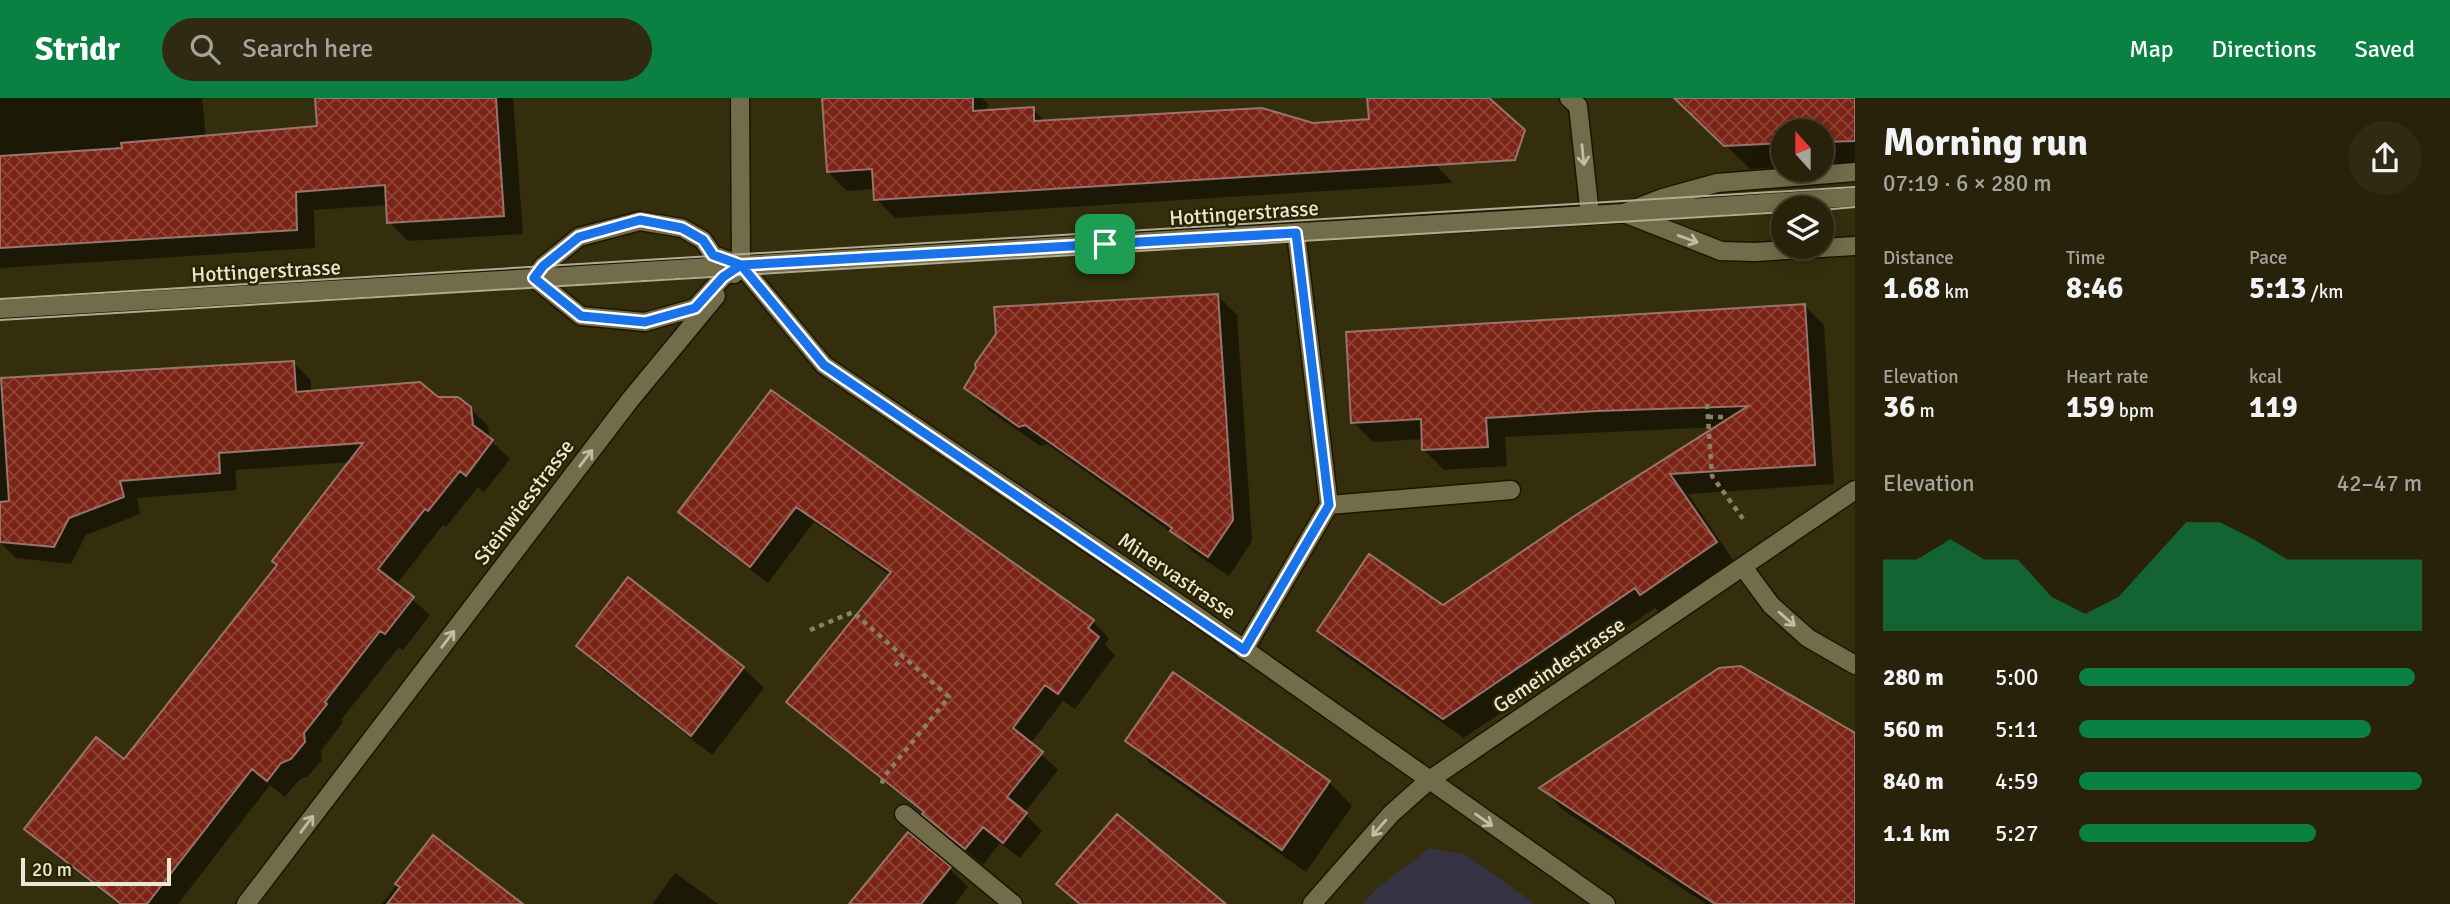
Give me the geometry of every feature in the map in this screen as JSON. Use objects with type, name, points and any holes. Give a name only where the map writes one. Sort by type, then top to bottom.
[{"type":"street","points":[[534,278],[581,316],[645,322],[695,308],[723,277],[741,265],[740,98]]},
{"type":"street","points":[[1569,98],[1578,106],[1590,215]]},
{"type":"street","name":"Hottingerstrasse","points":[[1624,213],[1663,198],[1717,183],[1855,172]]},
{"type":"street","name":"Hottingerstrasse","points":[[0,309],[1296,233],[1855,197]]},
{"type":"street","name":"Hottingerstrasse","points":[[1624,213],[1721,251],[1754,252],[1855,246]]},
{"type":"street","name":"Hottingerstrasse","points":[[534,278],[543,266],[579,237],[640,220],[682,228],[703,240],[713,255],[741,265]]},
{"type":"street","points":[[1244,650],[1329,505],[1296,233]]},
{"type":"street","name":"Minervastrasse","points":[[741,265],[824,365],[1197,616],[1606,904]]},
{"type":"street","name":"Steinwiesstrasse","points":[[246,904],[630,400],[741,265]]},
{"type":"street","points":[[1329,505],[1511,490]]},
{"type":"street","name":"Gemeindestrasse","points":[[1312,904],[1391,814],[1428,781],[1855,490]]},
{"type":"street","points":[[1743,567],[1771,605],[1808,638],[1855,665]]},
{"type":"street","points":[[904,814],[1013,904]]},
{"type":"path","points":[[1707,404],[1712,476],[1750,530]]},
{"type":"path","points":[[1708,417],[1728,417]]},
{"type":"path","points":[[810,630],[853,612],[949,697],[883,778]]},
{"type":"path","points":[[895,666],[903,657]]},
{"type":"shaded area","points":[[1430,848],[1466,855],[1535,904],[1363,904],[1377,888]]},
{"type":"building","points":[[315,98],[496,98],[504,216],[387,223],[385,185],[296,192],[297,230],[0,248],[0,156],[122,148],[121,143],[317,126]]},
{"type":"building","points":[[822,98],[973,98],[973,111],[1034,107],[1034,121],[1262,108],[1313,123],[1369,119],[1367,98],[1489,98],[1525,130],[1515,160],[874,200],[872,169],[827,172]]},
{"type":"building","points":[[1674,98],[1855,98],[1855,141],[1834,142],[1834,119],[1771,119],[1771,144],[1724,146]]},
{"type":"building","points":[[1218,294],[1233,520],[1208,557],[1170,531],[1172,528],[1025,425],[1019,427],[964,388],[976,368],[975,364],[996,334],[994,307]]},
{"type":"building","points":[[1805,304],[1815,465],[1670,474],[1717,542],[1640,595],[1635,588],[1443,719],[1317,631],[1369,554],[1443,605],[1576,515],[1748,406],[1486,418],[1488,447],[1422,450],[1421,419],[1351,423],[1346,332]]},
{"type":"building","points":[[294,361],[296,392],[420,382],[438,397],[458,397],[471,407],[473,425],[493,440],[466,476],[460,471],[428,511],[425,509],[378,569],[414,597],[385,634],[380,631],[325,702],[327,704],[304,733],[305,742],[291,759],[281,763],[267,781],[252,769],[147,904],[121,904],[24,829],[96,737],[124,759],[277,565],[272,561],[363,443],[219,453],[220,473],[120,481],[124,497],[69,518],[54,547],[0,542],[0,502],[9,501],[1,378]]},
{"type":"building","points":[[771,390],[1094,620],[1088,628],[1099,637],[1058,694],[1045,685],[1013,728],[1043,752],[1007,797],[1027,813],[1003,843],[983,827],[965,849],[922,814],[924,812],[786,702],[891,572],[796,507],[750,567],[678,512]]},
{"type":"building","points":[[628,577],[744,667],[691,736],[576,646]]},
{"type":"building","points":[[1741,666],[1855,733],[1855,904],[1715,904],[1539,788],[1719,668]]},
{"type":"building","points":[[1173,672],[1330,781],[1282,850],[1125,741]]},
{"type":"building","points":[[1117,814],[1226,904],[1080,904],[1056,884]]},
{"type":"building","points":[[908,832],[951,867],[921,904],[849,904]]},
{"type":"building","points":[[433,835],[523,904],[387,904],[400,887],[395,884]]},
{"type":"tram line","points":[[0,299],[1855,187]]},
{"type":"tram line","points":[[1834,209],[1855,207]]},
{"type":"tram line","points":[[0,320],[1771,213]]},
{"type":"route","points":[[1105,244],[741,265],[713,255],[703,240],[682,228],[640,220],[579,237],[543,266],[534,278],[581,316],[645,322],[695,308],[723,277],[741,265],[824,365],[1244,650],[1329,505],[1296,233],[1105,244]]}]
